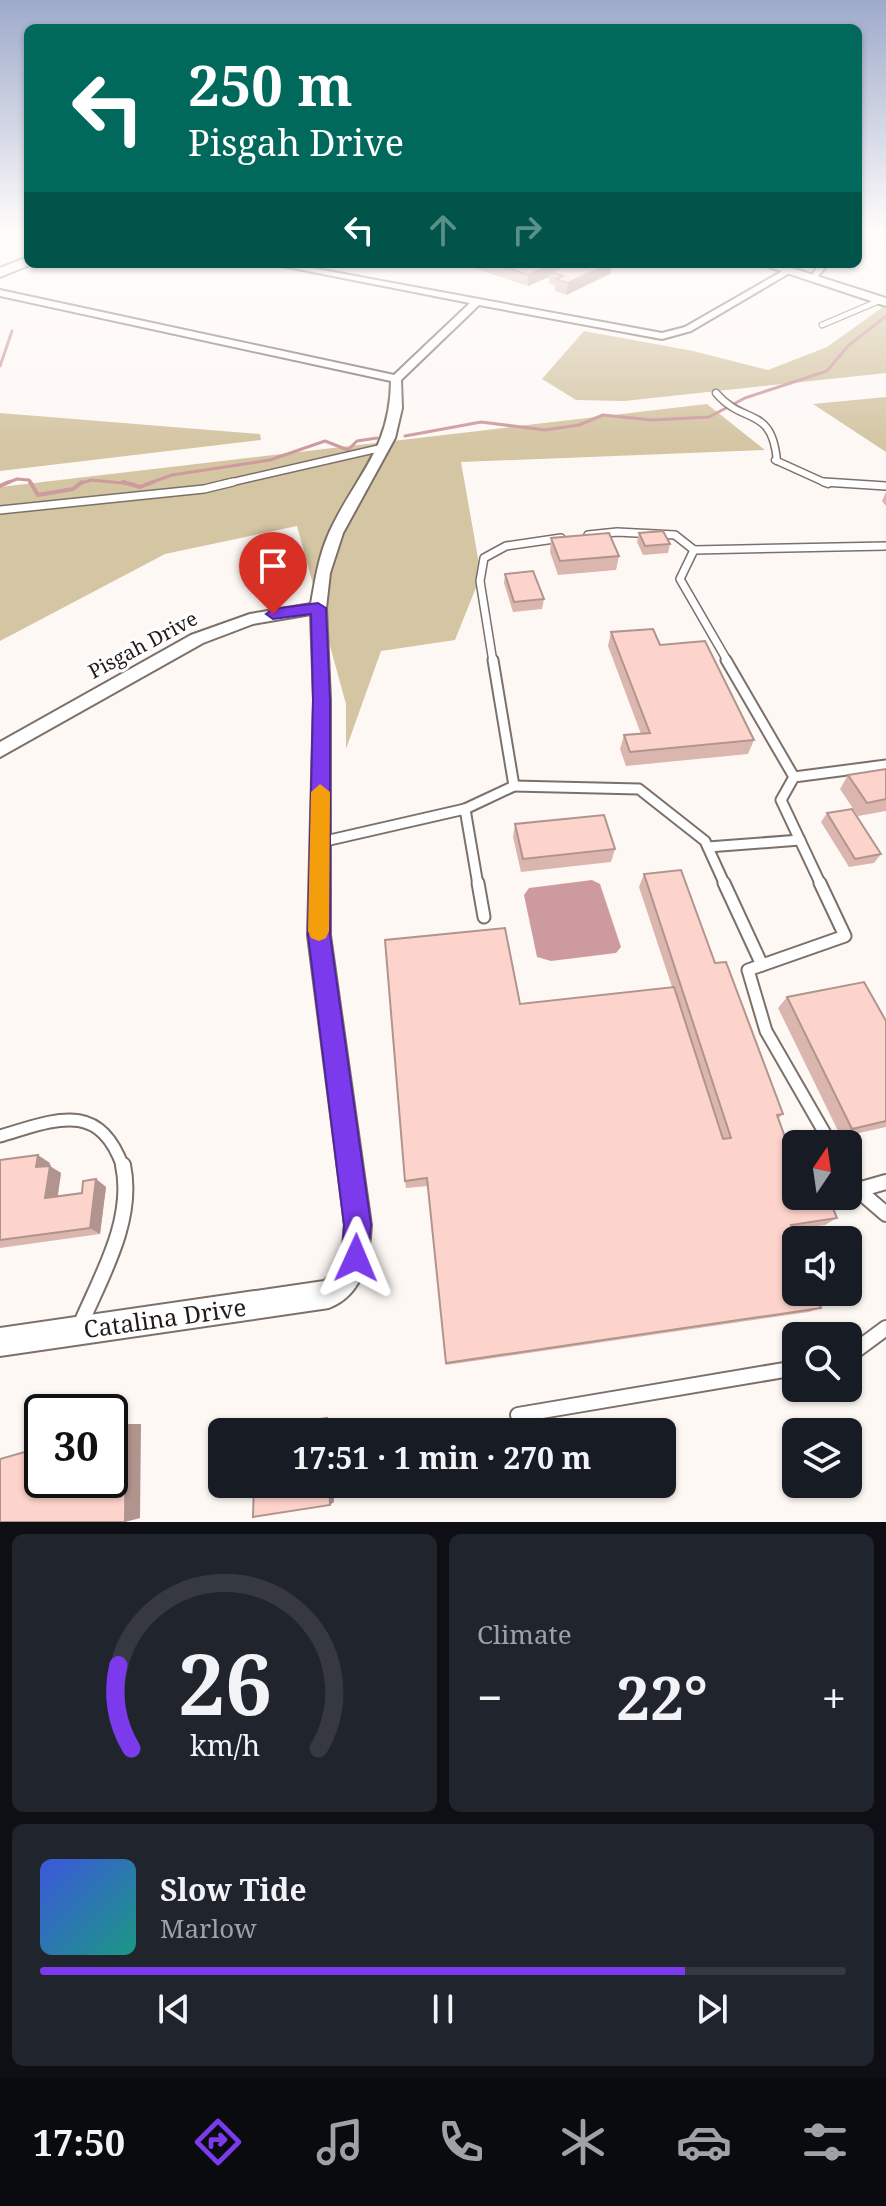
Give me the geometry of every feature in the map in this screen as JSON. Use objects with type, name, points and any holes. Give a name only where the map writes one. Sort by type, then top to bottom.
[{"type":"street","points":[[42,302],[396,379]]},
{"type":"street","points":[[318,843],[322,700],[318,608],[323,573],[336,533],[385,447],[396,408],[396,379],[477,302]]},
{"type":"street","points":[[484,302],[667,336],[688,329],[735,302]]},
{"type":"street","name":"Pisgah Drive","points":[[0,750],[197,639],[250,619],[318,608]]},
{"type":"street","name":"Catalina Drive","points":[[0,1342],[329,1294],[350,1275],[356,1258],[358,1225],[322,977],[318,843]]},
{"type":"lane","points":[[822,325],[854,315],[865,305],[879,302]]},
{"type":"lane","points":[[716,393],[727,404],[759,419],[773,435],[776,461],[830,485],[886,486]]},
{"type":"lane","points":[[0,510],[204,489],[385,447]]},
{"type":"lane","points":[[514,786],[480,581],[484,558],[506,546],[617,532],[675,535],[694,550],[886,546]]},
{"type":"lane","points":[[694,550],[680,579],[794,777]]},
{"type":"lane","points":[[794,777],[886,765]]},
{"type":"lane","points":[[794,777],[781,800],[845,936],[748,970],[766,1031],[823,1130]]},
{"type":"lane","points":[[318,843],[465,809],[514,786],[639,789],[705,841],[762,965]]},
{"type":"lane","points":[[465,809],[484,917]]},
{"type":"lane","points":[[708,847],[800,840]]},
{"type":"lane","points":[[0,1136],[66,1122],[86,1122],[108,1132],[124,1161],[126,1186],[122,1212],[78,1331]]},
{"type":"lane","points":[[862,1189],[886,1182]]},
{"type":"lane","points":[[862,1193],[886,1214]]},
{"type":"lane","points":[[862,1346],[886,1328]]},
{"type":"lane","points":[[518,1415],[782,1370]]},
{"type":"shaded area","points":[[883,307],[886,309],[886,373],[624,401],[576,400],[542,379],[584,331],[693,351],[768,370],[827,347]]},
{"type":"shaded area","points":[[886,397],[886,452],[813,404]]},
{"type":"shaded area","points":[[707,404],[765,450],[461,462],[481,575],[455,640],[381,651],[346,749],[346,704],[297,526],[165,554],[0,641],[0,487]]},
{"type":"shaded area","points":[[0,413],[260,434],[261,440],[0,471]]},
{"type":"shaded area","points":[[592,880],[600,884],[621,947],[616,953],[551,961],[537,957],[524,895],[529,888]]},
{"type":"building","points":[[663,531],[670,544],[645,546],[639,533]]},
{"type":"building","points":[[609,533],[619,556],[560,561],[551,538]]},
{"type":"building","points":[[533,571],[544,599],[514,602],[505,574]]},
{"type":"building","points":[[653,629],[660,645],[705,641],[754,740],[630,752],[624,735],[650,733],[611,632]]},
{"type":"building","points":[[886,769],[886,799],[867,803],[848,775]]},
{"type":"building","points":[[852,809],[881,854],[855,859],[827,813]]},
{"type":"building","points":[[604,815],[615,849],[523,859],[515,824]]},
{"type":"building","points":[[681,870],[715,963],[726,962],[783,1114],[777,1115],[782,1130],[782,1210],[834,1210],[837,1218],[782,1226],[782,1306],[821,1308],[446,1363],[427,1178],[405,1181],[385,940],[505,928],[520,1004],[674,987],[723,1139],[731,1138],[644,874]]},
{"type":"building","points":[[864,982],[886,1021],[886,1121],[852,1129],[787,997]]},
{"type":"building","points":[[38,1155],[36,1167],[50,1166],[45,1198],[82,1193],[83,1181],[96,1179],[90,1228],[0,1240],[0,1160]]},
{"type":"building","points":[[24,1452],[24,1498],[125,1498],[125,1522],[0,1522],[0,1459]]},
{"type":"building","points":[[254,1498],[330,1498],[330,1505],[253,1517]]},
{"type":"waterway","points":[[405,436],[481,422],[545,430],[579,425],[603,415],[652,420],[709,417],[745,398],[827,371],[848,346],[886,316]]},
{"type":"waterway","points":[[0,366],[12,331]]},
{"type":"waterway","points":[[147,484],[172,475],[270,460],[325,441],[348,450],[357,441],[377,438]]},
{"type":"waterway","points":[[8,483],[17,479],[29,480],[32,484]]},
{"type":"waterway","points":[[80,484],[91,480],[128,484]]},
{"type":"waterway","points":[[30,482],[38,495],[73,489],[80,484]]},
{"type":"waterway","points":[[123,482],[128,484]]},
{"type":"waterway","points":[[128,484],[140,487],[153,482]]},
{"type":"waterway","points":[[0,486],[8,483]]},
{"type":"waterway","points":[[128,484],[133,484]]},
{"type":"slow traffic","points":[[319,931],[320,792]]},
{"type":"route","points":[[273,614],[318,608],[322,700],[319,935],[322,977],[358,1225],[356,1258]]}]
